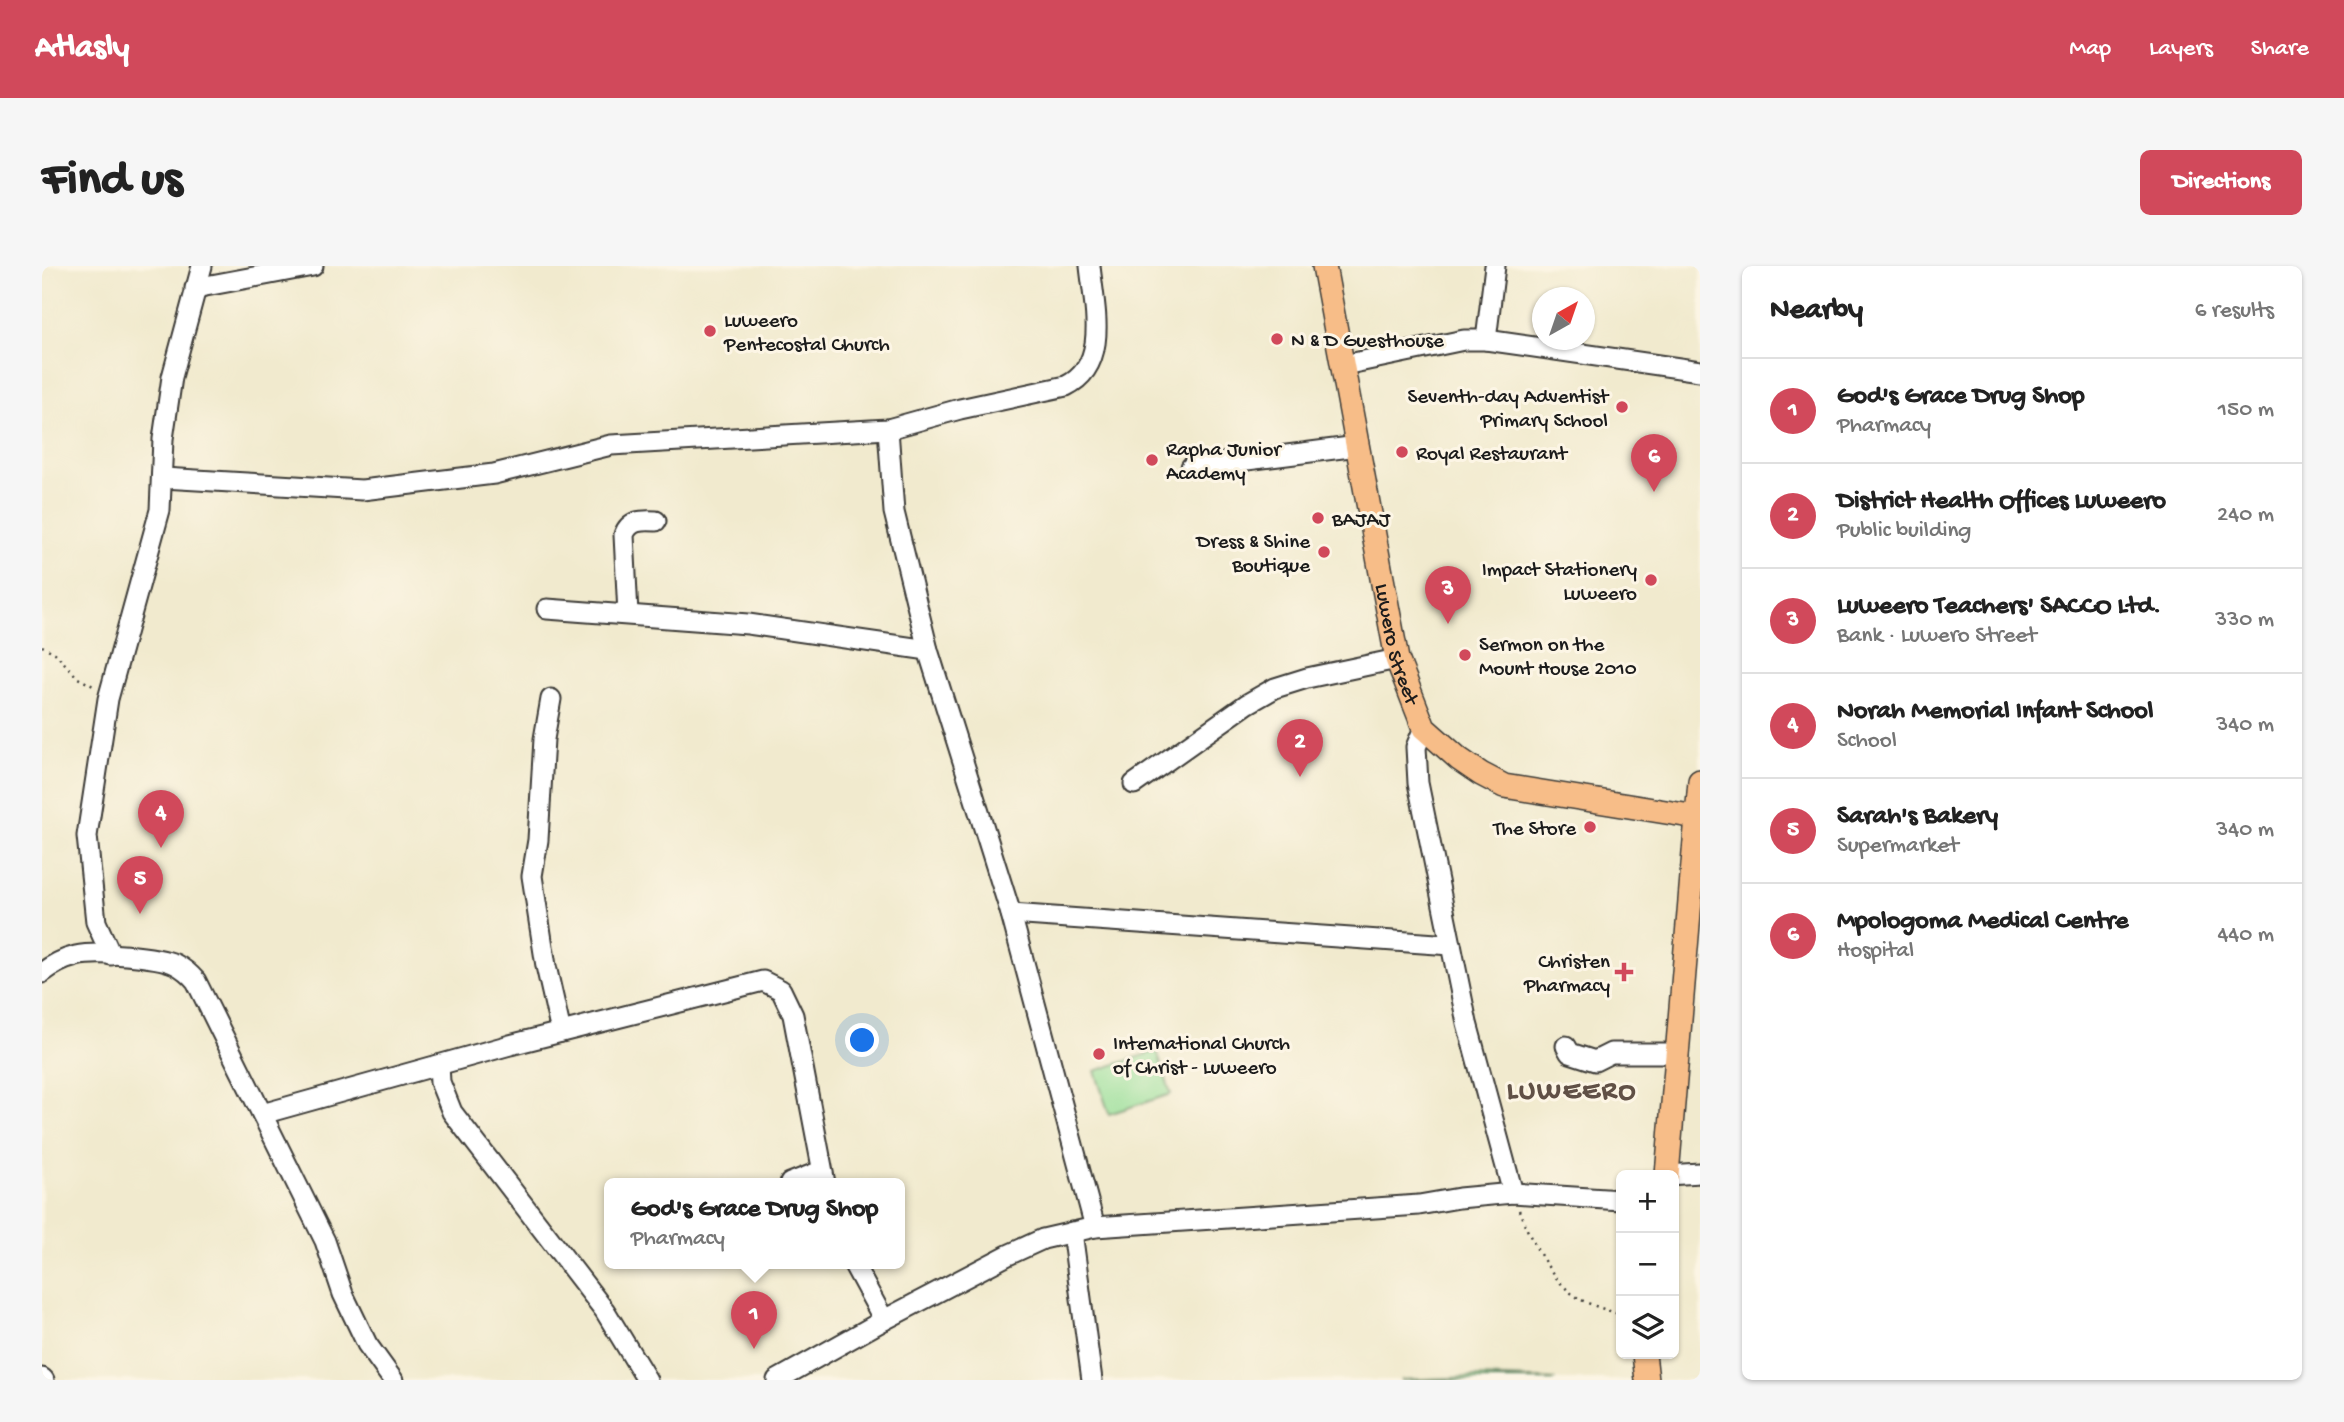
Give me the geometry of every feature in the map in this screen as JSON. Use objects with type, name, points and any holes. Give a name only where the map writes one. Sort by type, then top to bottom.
[{"type":"main road","name":"Luwero Street","points":[[1324,266],[1397,659],[1424,728],[1459,759],[1504,786],[1696,817]]},
{"type":"main road","points":[[1667,1170],[1699,789]]},
{"type":"main road","points":[[1645,1359],[1647,1380]]},
{"type":"street","points":[[111,955],[96,922],[87,836],[108,699],[160,510],[163,439],[172,377],[202,266]]},
{"type":"street","points":[[195,288],[313,266]]},
{"type":"street","points":[[163,478],[362,490],[494,474],[611,445],[888,429],[960,409],[1066,386],[1078,380],[1087,372],[1095,346],[1090,266]]},
{"type":"street","points":[[1486,340],[1495,266]]},
{"type":"street","points":[[1344,365],[1464,340],[1486,340],[1700,371]]},
{"type":"street","points":[[888,429],[894,512],[928,650],[1011,914],[1095,1227]]},
{"type":"street","points":[[1191,467],[1357,446]]},
{"type":"street","points":[[628,614],[624,535],[626,528],[638,521],[656,521]]},
{"type":"street","points":[[547,609],[748,624],[928,650]]},
{"type":"street","points":[[1134,784],[1247,704],[1275,688],[1307,678],[1397,659]]},
{"type":"street","points":[[551,699],[544,739],[538,840],[532,876],[546,965],[561,1032]]},
{"type":"street","points":[[1424,728],[1416,747],[1418,783],[1466,1023],[1513,1193]]},
{"type":"street","points":[[1011,914],[1451,944]]},
{"type":"street","points":[[79,955],[96,922]]},
{"type":"street","points":[[42,973],[79,955],[111,955],[167,961],[178,965],[196,981],[325,1241],[344,1294],[367,1344],[393,1380]]},
{"type":"street","points":[[262,1114],[561,1032],[763,981],[781,990],[793,1015],[823,1177]]},
{"type":"street","points":[[1566,1046],[1570,1053],[1595,1061],[1611,1053],[1678,1053]]},
{"type":"street","points":[[439,1065],[440,1082],[452,1112],[605,1311],[647,1380]]},
{"type":"street","points":[[1679,1174],[1700,1173]]},
{"type":"street","points":[[777,1380],[1008,1255],[1043,1239],[1095,1227],[1419,1205],[1513,1193],[1616,1200]]},
{"type":"street","points":[[1072,1232],[1092,1380]]},
{"type":"street","points":[[856,1269],[884,1320]]},
{"type":"path","points":[[42,646],[55,653],[78,678],[93,685],[108,699]]},
{"type":"path","points":[[1513,1193],[1538,1251],[1563,1284],[1579,1299],[1616,1313]]},
{"type":"green space","points":[[1157,1051],[1171,1094],[1109,1114],[1095,1071]]},
{"type":"green space","points":[[1474,1377],[1556,1380],[1400,1380]]},
{"type":"place","name":"Luweero Pentecostal Church","points":[[710,331]]},
{"type":"place","name":"N & D Guesthouse","points":[[1277,339]]},
{"type":"place","name":"Seventh-day Adventist Primary School","points":[[1622,407]]},
{"type":"place","name":"Royal Restaurant","points":[[1402,452]]},
{"type":"place","name":"Rapha Junior Academy","points":[[1152,460]]},
{"type":"place","name":"Mpologoma Medical Centre","points":[[1654,492]]},
{"type":"place","name":"BAJAJ","points":[[1318,518]]},
{"type":"place","name":"Dress & Shine Boutique","points":[[1324,552]]},
{"type":"place","name":"Impact Stationery Luweero","points":[[1651,580]]},
{"type":"place","name":"Luweero Teachers' SACCO Ltd.","points":[[1448,624]]},
{"type":"place","name":"Sermon on the Mount House 2010","points":[[1465,655]]},
{"type":"place","name":"District Health Offices Luweero","points":[[1300,777]]},
{"type":"place","name":"The Store","points":[[1590,827]]},
{"type":"place","name":"Norah Memorial Infant School","points":[[161,848]]},
{"type":"place","name":"Sarah's Bakery","points":[[140,914]]},
{"type":"place","name":"Christen Pharmacy","points":[[1624,972]]},
{"type":"place","name":"International Church of Christ - Luweero","points":[[1099,1054]]},
{"type":"place","name":"God's Grace Drug Shop","points":[[754,1349]]},
{"type":"district","name":"LUWEERO","points":[[1572,1088]]}]
